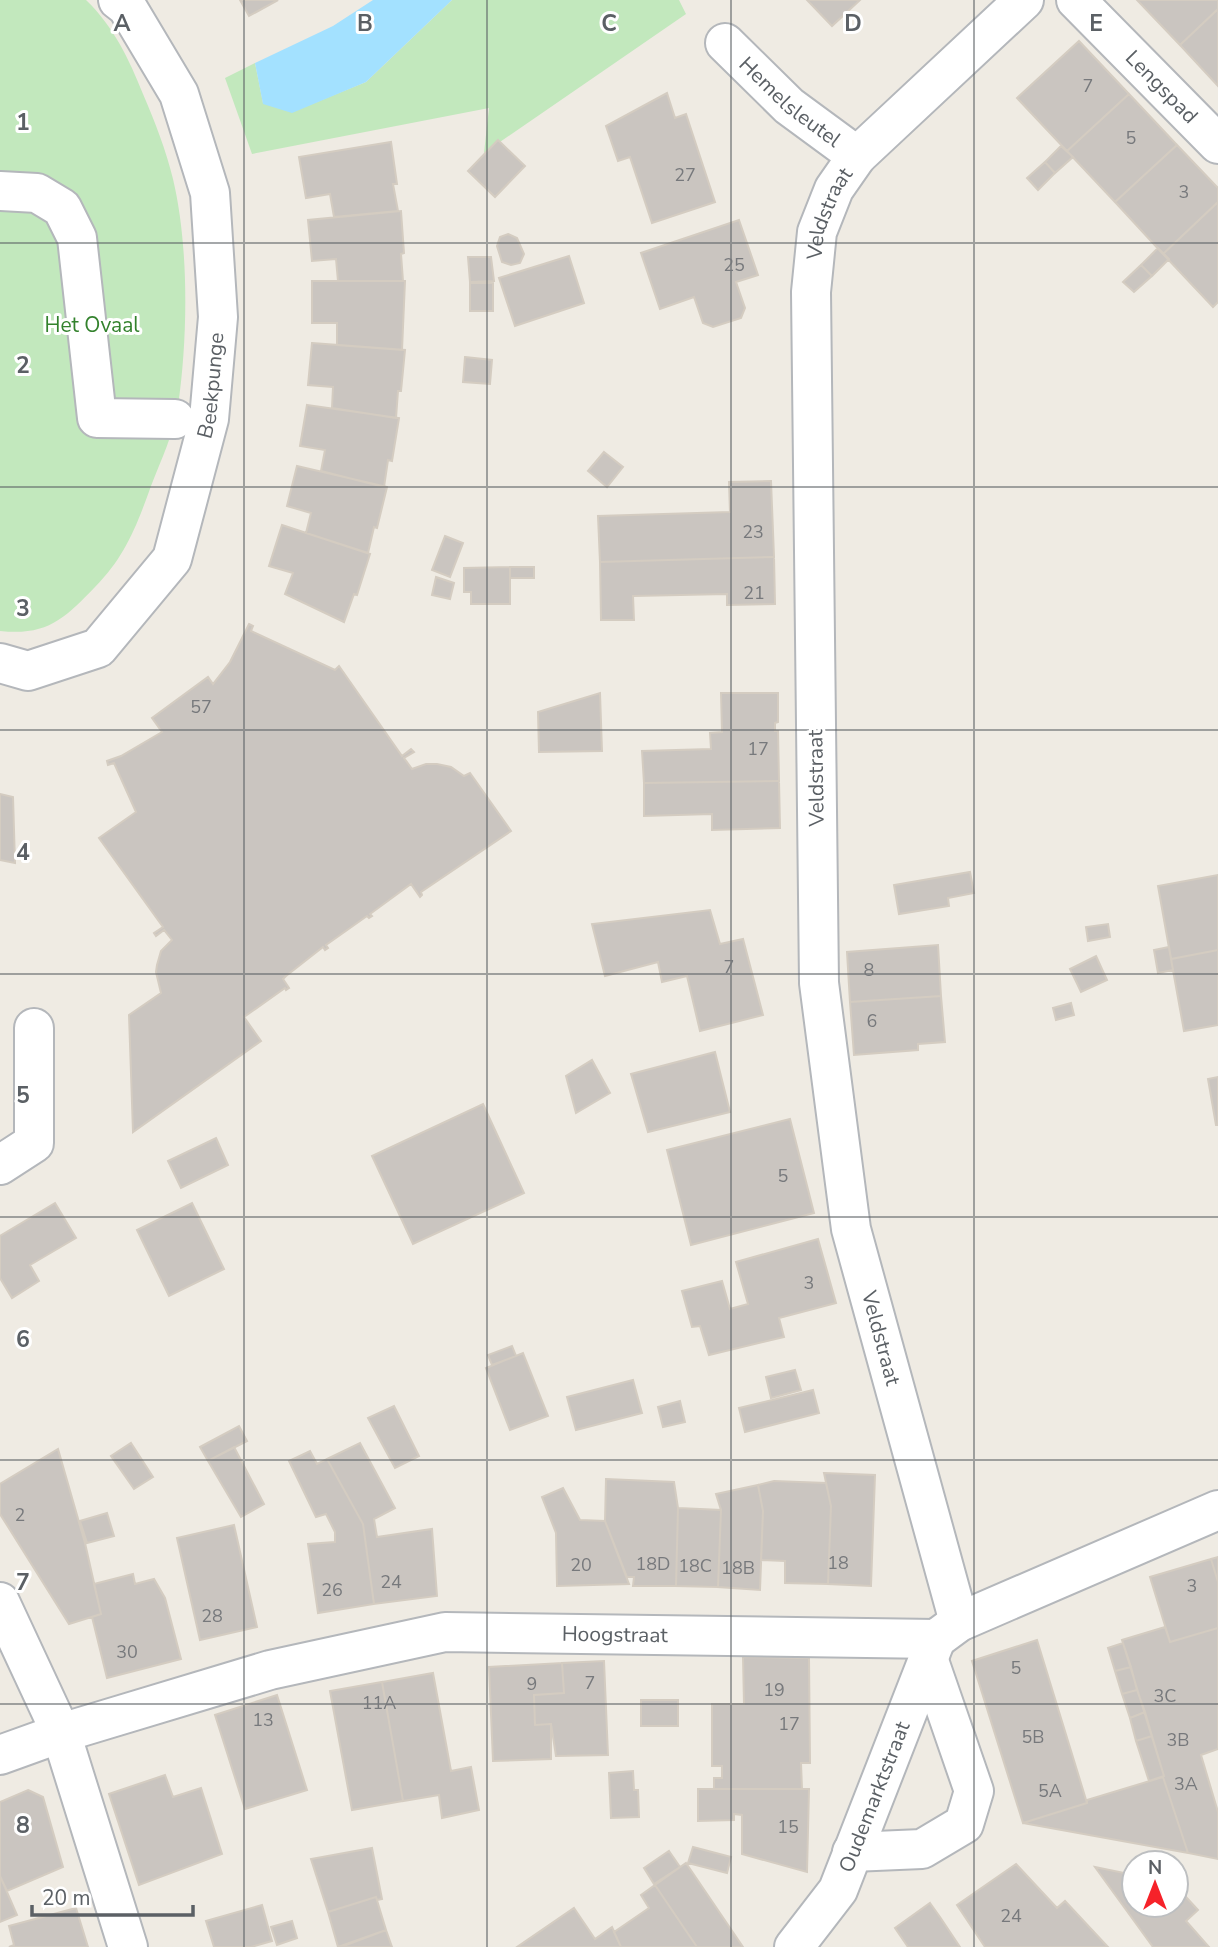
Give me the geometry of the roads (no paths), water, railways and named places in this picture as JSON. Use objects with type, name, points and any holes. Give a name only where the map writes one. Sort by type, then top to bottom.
[{"type":"street","name":"Veldstraat","points":[[852,1852],[922,1849],[964,1824],[974,1791],[851,1229],[819,983],[811,292],[817,232],[834,189],[857,156],[1024,0]]},
{"type":"street","name":"Lengspad","points":[[1076,0],[1218,144]]},
{"type":"street","name":"Beekpunge","points":[[0,663],[28,671],[98,648],[172,559],[209,419],[218,317],[210,193],[179,94],[126,2]]},
{"type":"street","name":"Hemelsleutel","points":[[725,43],[789,106],[857,156]]},
{"type":"street","points":[[0,191],[37,192],[62,208],[77,238],[97,418],[175,419]]},
{"type":"street","points":[[0,1165],[34,1143],[34,1028]]},
{"type":"street","name":"Hoogstraat","points":[[0,1755],[61,1733],[270,1670],[445,1632],[941,1640],[1218,1510]]},
{"type":"street","points":[[0,1602],[61,1733],[128,1947]]},
{"type":"street","name":"Oudemarktstraat","points":[[794,1947],[838,1890],[941,1640]]},
{"type":"water","points":[[373,0],[452,0],[366,82],[292,113],[263,104],[255,63],[333,26]]},
{"type":"park label","name":"Het Ovaal","points":[[92,325]]}]
